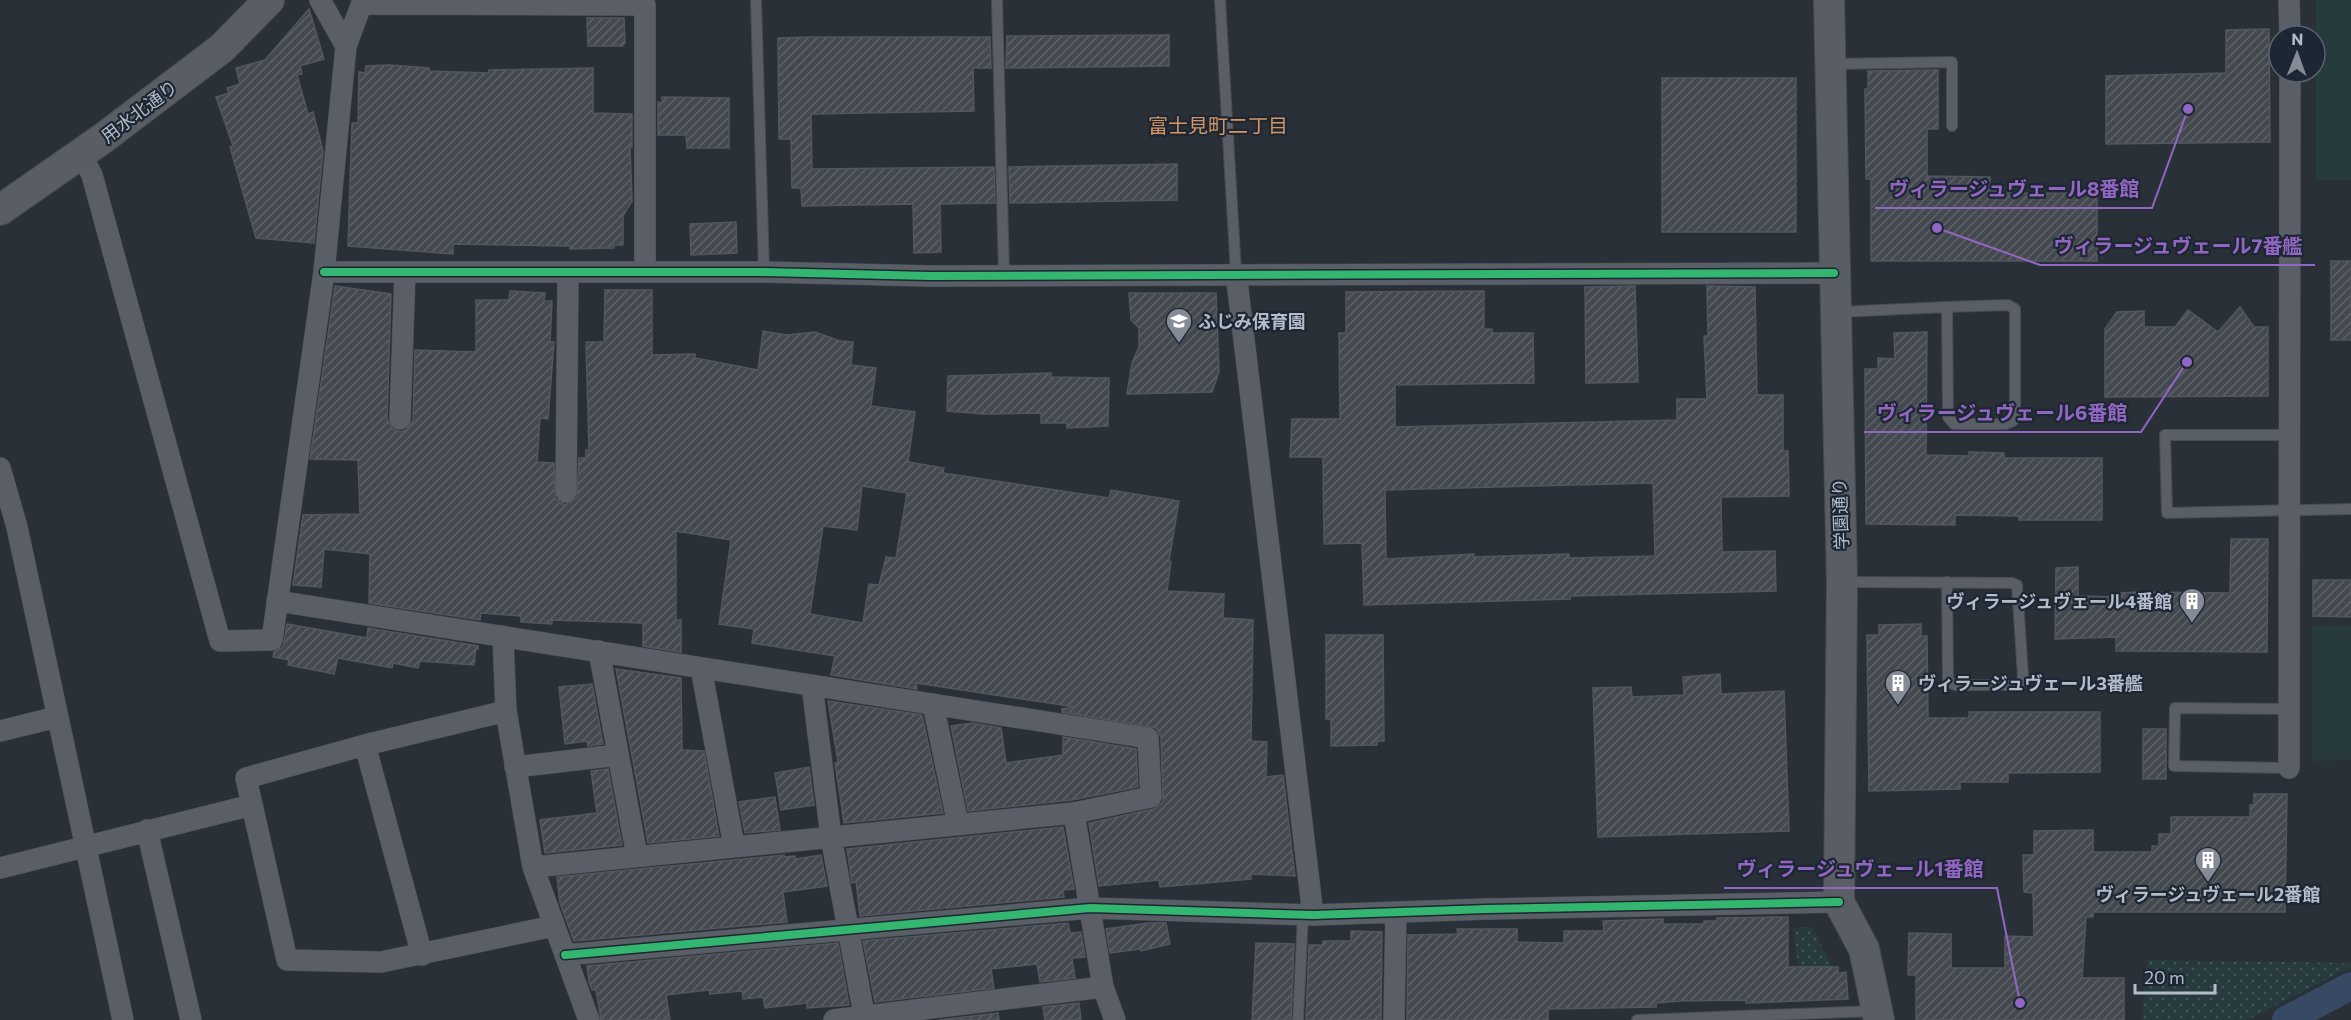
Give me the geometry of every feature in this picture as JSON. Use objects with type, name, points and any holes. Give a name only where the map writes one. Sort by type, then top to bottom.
[{"type":"street","name":"用水北通り","points":[[0,210],[81,154],[222,48],[268,0]]},
{"type":"street","points":[[320,0],[346,46]]},
{"type":"street","name":"学園通り","points":[[1830,0],[1834,312],[1842,582],[1839,902],[1864,949],[1879,1016]]},
{"type":"street","points":[[2289,0],[2290,24]]},
{"type":"street","points":[[81,154],[92,175],[220,641],[272,640],[324,272],[346,46],[363,2],[645,5],[645,272]]},
{"type":"street","points":[[2289,768],[2290,84]]},
{"type":"street","points":[[324,272],[765,272],[1004,275],[1834,273]]},
{"type":"street","points":[[400,419],[405,272]]},
{"type":"street","points":[[566,492],[568,272]]},
{"type":"street","points":[[1236,273],[1308,915]]},
{"type":"street","points":[[0,468],[17,527],[123,1020]]},
{"type":"street","points":[[277,602],[1148,738],[1151,797],[1074,813],[533,867]]},
{"type":"street","points":[[503,636],[506,711],[533,867],[589,1020]]},
{"type":"street","points":[[599,651],[637,856]]},
{"type":"street","points":[[701,668],[734,846]]},
{"type":"street","points":[[812,685],[831,837],[850,928],[865,1019]]},
{"type":"street","points":[[933,704],[958,824]]},
{"type":"street","points":[[506,711],[365,745],[246,778],[287,960],[381,962],[555,926]]},
{"type":"street","points":[[0,731],[57,717]]},
{"type":"street","points":[[365,745],[422,955]]},
{"type":"street","points":[[516,766],[618,755]]},
{"type":"street","points":[[0,868],[84,845],[252,805]]},
{"type":"street","points":[[1074,813],[1103,987],[1115,1020]]},
{"type":"street","points":[[147,830],[191,1020]]},
{"type":"street","points":[[565,955],[1090,908],[1308,915],[1839,902]]},
{"type":"street","points":[[1394,1020],[1396,912]]},
{"type":"street","points":[[834,1020],[865,1019],[1103,987]]},
{"type":"lane","points":[[756,0],[765,272]]},
{"type":"lane","points":[[997,0],[1004,275]]},
{"type":"lane","points":[[1220,0],[1236,273]]},
{"type":"lane","points":[[1830,64],[1952,62],[1952,126]]},
{"type":"lane","points":[[1834,312],[1947,308],[2013,306],[2015,413],[2013,421],[1964,425],[1954,424],[1948,417],[1947,308]]},
{"type":"lane","points":[[2290,435],[2165,435],[2167,513],[2351,509]]},
{"type":"lane","points":[[1842,582],[1947,582],[2017,585],[2023,676],[2021,683],[1967,685],[1948,682],[1947,582]]},
{"type":"lane","points":[[2289,709],[2175,708],[2174,766],[2289,768]]},
{"type":"lane","points":[[1299,1020],[1308,915]]},
{"type":"lane","points":[[1637,1020],[1879,1016]]},
{"type":"green space","points":[[2316,0],[2351,0],[2351,180],[2316,180],[2316,84],[2327,84],[2327,24],[2316,24]]},
{"type":"green space","points":[[2312,626],[2351,626],[2351,760],[2312,761]]},
{"type":"green space","points":[[1812,927],[1835,973],[1798,972],[1794,928]]},
{"type":"green space","points":[[2147,960],[2351,963],[2351,967],[2247,1020],[2142,1020]]},
{"type":"building","points":[[309,9],[324,59],[300,66],[302,74],[297,75],[308,114],[313,112],[323,151],[314,243],[256,238],[230,147],[233,146],[216,97],[229,93],[227,88],[240,84],[236,68],[265,60]]},
{"type":"building","points":[[587,18],[624,18],[625,43],[622,46],[588,46]]},
{"type":"building","points":[[2267,29],[2270,142],[2106,144],[2106,76],[2226,73],[2226,30]]},
{"type":"building","points":[[1169,35],[1169,66],[1006,68],[1007,36]]},
{"type":"building","points":[[990,37],[991,68],[973,68],[974,111],[811,114],[812,169],[994,167],[995,203],[940,204],[941,252],[914,253],[913,204],[802,206],[801,188],[792,188],[791,139],[779,139],[778,38]]},
{"type":"building","points":[[366,66],[429,68],[429,71],[489,73],[489,70],[593,68],[593,113],[632,114],[632,147],[630,147],[632,201],[623,216],[623,245],[614,245],[614,248],[570,249],[570,246],[453,244],[453,254],[348,246],[352,123],[358,123],[359,72],[365,73]]},
{"type":"building","points":[[1938,70],[1938,129],[1927,129],[1927,176],[1990,177],[1990,191],[2003,190],[2004,193],[2097,193],[2097,261],[1871,261],[1871,179],[1866,179],[1865,89],[1868,89],[1868,71]]},
{"type":"building","points":[[1662,78],[1796,78],[1796,232],[1662,232]]},
{"type":"building","points":[[662,97],[729,98],[729,148],[687,148],[686,135],[658,135],[658,102],[662,103]]},
{"type":"building","points":[[1177,164],[1177,200],[1010,203],[1009,167]]},
{"type":"building","points":[[736,222],[737,253],[691,255],[690,224]]},
{"type":"building","points":[[2331,261],[2351,261],[2351,340],[2331,340]]},
{"type":"building","points":[[335,286],[391,294],[387,419],[393,429],[400,432],[406,430],[413,420],[415,350],[476,352],[476,300],[509,300],[510,291],[545,293],[544,301],[552,301],[550,342],[554,342],[548,419],[540,418],[537,462],[554,463],[555,498],[565,505],[577,498],[579,458],[586,458],[586,450],[589,450],[586,342],[604,342],[605,290],[652,290],[652,355],[695,354],[695,358],[758,370],[763,331],[787,335],[815,332],[840,341],[853,342],[851,365],[876,368],[871,406],[915,412],[908,462],[944,468],[943,473],[1109,498],[1111,490],[1179,501],[1169,561],[1171,562],[1167,591],[1224,594],[1223,618],[1253,620],[1251,741],[1267,742],[1266,777],[1283,775],[1295,876],[1251,874],[1251,879],[1160,887],[1159,880],[1099,886],[1089,823],[1154,809],[1163,802],[1161,737],[1156,728],[1062,712],[1062,709],[1075,707],[916,683],[917,689],[831,675],[835,656],[752,643],[754,629],[719,624],[731,540],[676,531],[676,620],[681,620],[681,652],[643,646],[643,623],[552,620],[552,624],[521,622],[521,616],[481,613],[480,620],[369,603],[370,554],[324,549],[321,587],[293,585],[303,515],[360,514],[358,460],[310,459]],"holes":[[[862,486],[907,493],[896,558],[886,557],[879,585],[869,584],[863,623],[810,614],[823,526],[857,530]]]},
{"type":"building","points":[[1635,286],[1638,382],[1586,383],[1585,287]]},
{"type":"building","points":[[1707,286],[1755,287],[1757,395],[1783,395],[1783,451],[1788,451],[1789,496],[1721,497],[1722,552],[1775,551],[1776,591],[1570,596],[1570,599],[1364,605],[1362,543],[1324,544],[1323,457],[1290,457],[1292,419],[1340,419],[1339,333],[1346,333],[1346,292],[1484,291],[1484,329],[1492,329],[1492,333],[1533,333],[1534,383],[1395,385],[1395,427],[1677,420],[1677,399],[1707,399],[1704,336],[1708,336]],"holes":[[[1653,483],[1655,556],[1569,558],[1569,554],[1473,557],[1474,554],[1386,559],[1385,490]]]},
{"type":"building","points":[[1129,293],[1216,293],[1219,372],[1212,392],[1127,394],[1132,363],[1139,347],[1139,328],[1131,320]]},
{"type":"building","points":[[2240,307],[2254,327],[2268,327],[2268,396],[2105,397],[2105,329],[2117,312],[2144,311],[2144,327],[2175,327],[2188,310],[2218,332]]},
{"type":"building","points":[[1927,332],[1926,455],[1969,456],[1969,452],[2004,453],[2004,458],[2102,458],[2102,520],[2019,520],[2019,516],[1955,515],[1955,525],[1866,524],[1865,369],[1878,369],[1878,358],[1895,359],[1894,333]]},
{"type":"building","points":[[1051,373],[1051,377],[1109,378],[1108,426],[1067,428],[1067,423],[1041,423],[1041,413],[984,414],[947,411],[948,376]]},
{"type":"building","name":"ヴィラージュヴェール4番館","points":[[2231,539],[2268,539],[2267,652],[2116,651],[2116,637],[2055,639],[2056,568],[2078,567],[2078,596],[2120,597],[2120,593],[2138,592],[2230,593]]},
{"type":"building","points":[[2313,580],[2351,580],[2351,617],[2313,616]]},
{"type":"building","points":[[287,624],[367,638],[368,628],[478,646],[478,649],[476,649],[474,665],[420,661],[418,668],[393,663],[392,668],[338,658],[334,674],[288,665],[289,660],[273,657],[274,652],[283,647]]},
{"type":"building","name":"ヴィラージュヴェール3番艦","points":[[1921,624],[1921,636],[1927,636],[1928,718],[1969,718],[1969,712],[2100,712],[2100,772],[2008,773],[2008,782],[1960,782],[1960,789],[1869,791],[1867,635],[1879,635],[1879,625]]},
{"type":"building","points":[[1326,635],[1383,635],[1384,741],[1377,741],[1377,745],[1331,746],[1331,719],[1326,719]]},
{"type":"building","points":[[616,669],[681,678],[682,750],[704,751],[719,836],[648,843]]},
{"type":"building","points":[[1720,674],[1721,694],[1784,691],[1789,831],[1598,837],[1593,688],[1631,687],[1632,697],[1684,695],[1683,677]]},
{"type":"building","points":[[592,684],[603,744],[588,746],[587,741],[565,744],[559,687]]},
{"type":"building","points":[[828,701],[922,715],[943,813],[844,823],[835,763],[838,762]]},
{"type":"building","points":[[972,723],[1001,728],[1006,763],[1063,755],[1063,737],[1136,749],[1138,787],[1072,800],[968,811],[951,726]]},
{"type":"building","points":[[2143,729],[2166,729],[2166,779],[2143,779]]},
{"type":"building","points":[[809,767],[814,805],[781,810],[775,773]]},
{"type":"building","points":[[608,769],[622,845],[545,853],[540,820],[597,813],[591,771]]},
{"type":"building","points":[[2254,794],[2287,794],[2285,912],[2093,912],[2093,917],[2086,917],[2082,978],[2124,978],[2124,1020],[1916,1020],[1916,975],[1908,975],[1909,933],[1951,934],[1951,968],[2005,968],[2005,936],[2034,937],[2033,893],[2024,892],[2023,855],[2034,855],[2034,831],[2093,830],[2093,852],[2152,852],[2152,846],[2159,846],[2159,834],[2171,834],[2171,817],[2250,817],[2250,805],[2254,805]]},
{"type":"building","points":[[775,797],[780,830],[745,833],[739,802]]},
{"type":"building","points":[[1063,827],[1074,889],[1063,890],[1064,897],[860,916],[856,882],[852,883],[847,849]]},
{"type":"building","points":[[784,855],[784,857],[795,856],[795,859],[821,855],[827,886],[783,892],[787,922],[574,941],[560,903],[557,877]]},
{"type":"building","points":[[1788,917],[1788,967],[1838,967],[1838,973],[1846,972],[1848,999],[1746,1003],[1746,1000],[1681,1001],[1656,1003],[1656,1007],[1548,1009],[1548,1020],[1407,1020],[1408,935],[1458,934],[1457,929],[1517,929],[1517,942],[1564,943],[1564,931],[1604,931],[1603,921],[1663,919],[1663,924],[1704,924],[1704,921],[1717,921],[1717,918]]},
{"type":"building","points":[[1068,923],[1070,933],[1081,932],[1085,957],[1072,958],[1075,978],[1040,982],[1037,964],[991,969],[994,988],[875,1002],[863,941]]},
{"type":"building","points":[[1166,923],[1170,944],[1141,951],[1140,949],[1110,953],[1106,929]]},
{"type":"building","points":[[1351,931],[1382,932],[1381,1020],[1306,1020],[1309,945],[1323,945],[1323,941],[1351,941]]},
{"type":"building","points":[[838,943],[849,1005],[807,1008],[807,1003],[765,1008],[763,997],[743,999],[742,991],[710,994],[709,990],[666,995],[670,1020],[601,1020],[596,990],[592,990],[589,982],[587,966]]},
{"type":"building","points":[[1256,943],[1294,944],[1291,1020],[1252,1020]]},
{"type":"building","points":[[1079,1003],[1081,1020],[1045,1020],[1043,1007]]},
{"type":"building","points":[[998,1013],[999,1020],[939,1020]]},
{"type":"waterway","points":[[2286,1020],[2351,986]]},
{"type":"cycle path","points":[[324,272],[764,272],[930,276],[1834,273]]},
{"type":"cycle path","points":[[565,955],[1090,908],[1313,915],[1839,902]]},
{"type":"place","name":"ヴィラージュヴェール8番館","points":[[2188,109]]},
{"type":"place","name":"ヴィラージュヴェール7番艦","points":[[1937,228]]},
{"type":"place","name":"ふじみ保育園","points":[[1179,344]]},
{"type":"place","name":"ヴィラージュヴェール6番館","points":[[2187,362]]},
{"type":"place","name":"ヴィラージュヴェール4番館","points":[[2192,624]]},
{"type":"place","name":"ヴィラージュヴェール3番艦","points":[[1898,706]]},
{"type":"place","name":"ヴィラージュヴェール2番館","points":[[2208,883]]},
{"type":"place","name":"ヴィラージュヴェール1番館","points":[[2020,1003]]},
{"type":"district","name":"富士見町二丁目","points":[[1218,125]]}]
